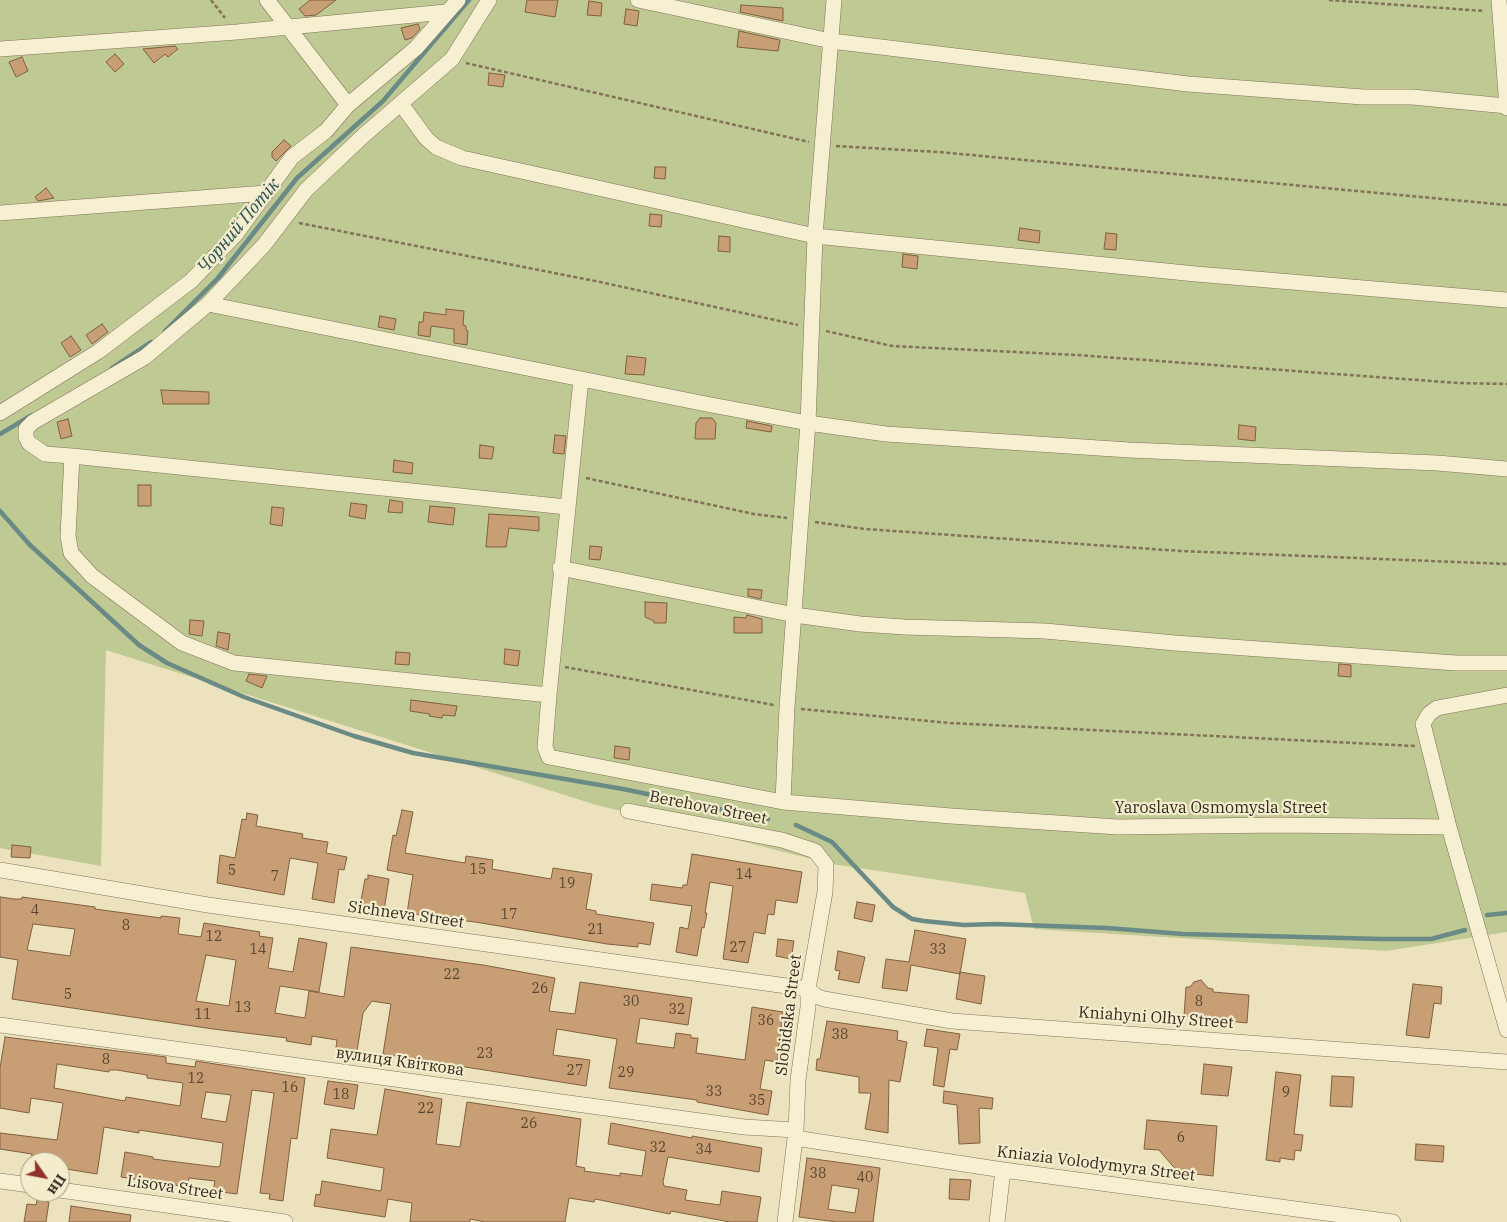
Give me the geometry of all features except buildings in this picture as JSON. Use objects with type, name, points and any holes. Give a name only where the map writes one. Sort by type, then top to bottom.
[{"type":"street","points":[[267,0],[348,105]]},
{"type":"street","points":[[0,413],[99,350],[191,281],[236,234],[292,157],[326,130],[348,105],[416,48],[458,0]]},
{"type":"street","points":[[489,0],[452,59],[362,136],[306,190],[264,245],[208,304],[145,357],[32,422],[26,429],[26,436],[29,444],[45,454],[567,507]]},
{"type":"street","points":[[638,0],[831,41],[1188,84],[1363,97],[1412,98],[1507,107],[1499,6]]},
{"type":"street","points":[[783,802],[808,423],[815,236],[834,0]]},
{"type":"street","points":[[0,49],[288,28],[446,12]]},
{"type":"street","points":[[400,104],[426,138],[436,147],[462,158],[815,236],[1196,274],[1507,300]]},
{"type":"street","points":[[0,213],[266,193]]},
{"type":"street","points":[[208,304],[808,423],[886,434],[1119,450],[1437,463],[1507,469]]},
{"type":"street","name":"Yaroslava Osmomysla Street","points":[[581,379],[548,696],[545,747],[550,757],[783,802],[1118,826],[1448,827]]},
{"type":"street","points":[[72,456],[68,536],[71,553],[92,576],[182,643],[234,663],[548,696]]},
{"type":"street","points":[[560,568],[794,616],[904,628],[1045,631],[1175,643],[1456,663],[1507,663]]},
{"type":"street","points":[[1507,695],[1436,708],[1429,714],[1424,724],[1448,827],[1507,1030]]},
{"type":"street","name":"Berehova Street","points":[[628,811],[782,840]]},
{"type":"street","name":"Slobidska Street","points":[[782,840],[815,851],[822,857],[827,870],[808,989],[808,1007],[798,1080],[796,1134],[785,1222]]},
{"type":"street","name":"Sichneva Street","points":[[0,870],[208,905],[808,989]]},
{"type":"street","name":"Kniahyni Olhy Street","points":[[808,989],[816,996],[824,999],[952,1021],[1507,1062]]},
{"type":"street","name":"вулиця Квіткова","points":[[0,1025],[796,1134]]},
{"type":"street","name":"Kniazia Volodymyra Street","points":[[796,1134],[1003,1170],[1394,1222]]},
{"type":"street","points":[[997,1222],[1003,1170]]},
{"type":"street","points":[[0,1181],[20,1184]]},
{"type":"street","name":"Lisova Street","points":[[70,1191],[285,1222]]},
{"type":"path","points":[[211,0],[236,32]]},
{"type":"path","points":[[1329,0],[1499,6]]},
{"type":"path","points":[[452,59],[823,145],[939,152],[1507,205]]},
{"type":"path","points":[[283,220],[600,282],[892,346],[1076,355],[1458,383],[1507,384]]},
{"type":"path","points":[[570,474],[754,514],[865,529],[1180,551],[1507,564]]},
{"type":"path","points":[[551,665],[788,707],[950,723],[1428,746]]},
{"type":"green space","points":[[0,0],[1507,0],[1507,932],[1386,951],[1034,929],[1025,893],[832,864],[593,804],[106,650],[101,866],[0,848]]},
{"type":"waterway","name":"Чорний Потік","points":[[165,331],[218,278],[297,178],[383,101],[469,0]]},
{"type":"waterway","name":"Чорний Потік","points":[[112,368],[151,342]]},
{"type":"waterway","name":"Чорний Потік","points":[[0,434],[32,415]]},
{"type":"waterway","points":[[0,511],[30,545],[139,645],[167,663],[244,697],[354,736],[413,753],[623,789],[768,819]]},
{"type":"waterway","points":[[796,825],[832,842],[893,907],[912,919],[924,921],[964,925],[995,924],[1107,928],[1183,934],[1382,939],[1431,939],[1465,930]]},
{"type":"waterway","points":[[1487,915],[1507,913]]}]
